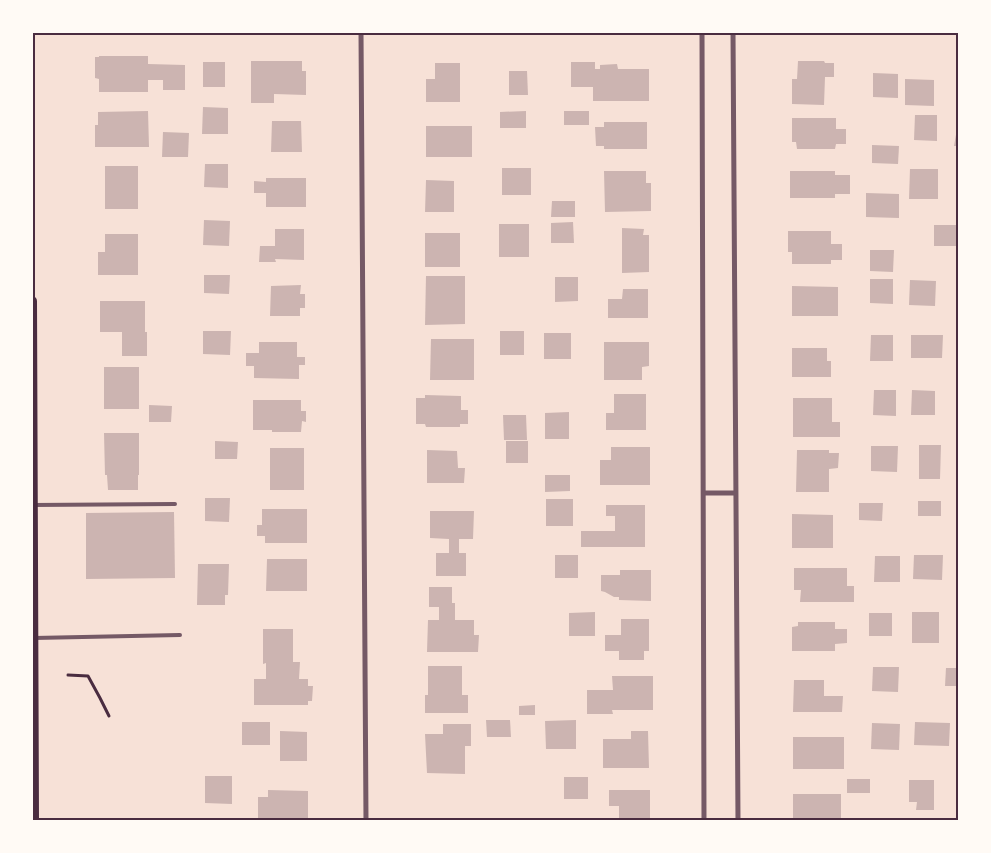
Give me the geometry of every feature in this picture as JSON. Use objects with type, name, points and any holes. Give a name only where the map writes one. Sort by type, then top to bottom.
[{"type":"main road","points":[[32,301],[34,820]]},
{"type":"street","points":[[361,32],[366,820]]},
{"type":"street","points":[[702,32],[704,820]]},
{"type":"street","points":[[733,32],[738,820]]},
{"type":"street","points":[[704,493],[735,493]]},
{"type":"lane","points":[[33,505],[175,504]]},
{"type":"lane","points":[[34,638],[180,634]]},
{"type":"path","points":[[68,675],[88,676],[109,716]]},
{"type":"building","points":[[148,56],[148,64],[185,65],[185,90],[163,90],[163,80],[148,80],[148,92],[99,92],[99,79],[95,78],[95,57]]},
{"type":"building","points":[[251,61],[302,61],[302,71],[306,71],[306,95],[274,94],[274,103],[251,103]]},
{"type":"building","points":[[798,61],[834,63],[834,77],[825,77],[824,105],[792,104],[792,79],[797,79]]},
{"type":"building","points":[[203,62],[225,62],[225,87],[203,87]]},
{"type":"building","points":[[571,62],[595,62],[595,69],[600,69],[600,65],[617,64],[618,69],[649,69],[649,101],[593,101],[593,87],[571,87]]},
{"type":"building","points":[[435,63],[460,63],[460,102],[426,102],[426,79],[435,79]]},
{"type":"building","points":[[509,71],[527,71],[528,95],[509,95]]},
{"type":"building","points":[[873,73],[898,74],[898,98],[873,97]]},
{"type":"building","points":[[905,79],[934,80],[934,106],[905,105]]},
{"type":"building","points":[[203,107],[228,108],[228,134],[202,134]]},
{"type":"building","points":[[148,111],[149,147],[95,147],[95,125],[98,125],[98,112]]},
{"type":"building","points":[[526,111],[526,128],[500,128],[500,112]]},
{"type":"building","points":[[564,111],[589,111],[589,125],[564,125]]},
{"type":"building","points":[[915,115],[937,115],[937,141],[914,140]]},
{"type":"building","points":[[792,118],[836,118],[836,129],[846,129],[846,144],[836,144],[835,149],[797,149],[796,142],[792,142]]},
{"type":"building","points":[[272,121],[301,121],[302,152],[271,152]]},
{"type":"building","points":[[604,122],[647,122],[647,149],[604,149],[604,146],[596,146],[595,127],[604,127]]},
{"type":"building","points":[[426,126],[472,126],[472,157],[426,157]]},
{"type":"building","points":[[957,129],[958,157],[956,157],[956,146],[954,146]]},
{"type":"building","points":[[163,132],[189,133],[188,157],[162,157]]},
{"type":"building","points":[[872,145],[899,146],[898,164],[872,163]]},
{"type":"building","points":[[205,164],[228,164],[228,188],[204,187]]},
{"type":"building","points":[[105,166],[138,166],[138,209],[105,209]]},
{"type":"building","points":[[502,168],[531,168],[531,195],[502,195]]},
{"type":"building","points":[[910,169],[938,169],[938,199],[909,199]]},
{"type":"building","points":[[604,171],[646,171],[646,183],[651,183],[651,211],[605,212]]},
{"type":"building","points":[[790,171],[835,171],[835,175],[850,175],[850,194],[835,194],[835,198],[790,198]]},
{"type":"building","points":[[266,178],[306,178],[306,207],[266,207],[266,193],[254,193],[254,181],[266,182]]},
{"type":"building","points":[[426,180],[454,181],[454,212],[425,212]]},
{"type":"building","points":[[866,193],[899,194],[899,218],[866,217]]},
{"type":"building","points":[[552,201],[575,201],[575,217],[551,217]]},
{"type":"building","points":[[204,220],[230,221],[229,246],[203,245]]},
{"type":"building","points":[[573,222],[574,243],[551,243],[551,223]]},
{"type":"building","points":[[499,224],[529,224],[529,257],[499,257]]},
{"type":"building","points":[[934,225],[958,225],[957,246],[934,246]]},
{"type":"building","points":[[622,228],[644,229],[643,235],[649,235],[649,272],[622,273]]},
{"type":"building","points":[[275,229],[304,229],[304,260],[275,259],[276,262],[259,262],[260,246],[275,246]]},
{"type":"building","points":[[788,231],[831,231],[831,244],[842,244],[842,260],[831,260],[831,264],[792,264],[792,252],[788,252]]},
{"type":"building","points":[[425,233],[460,233],[460,267],[425,267]]},
{"type":"building","points":[[105,234],[138,234],[138,275],[98,275],[98,252],[105,252]]},
{"type":"building","points":[[870,250],[894,250],[893,272],[870,271]]},
{"type":"building","points":[[204,275],[230,275],[229,294],[204,293]]},
{"type":"building","points":[[426,276],[465,276],[465,324],[425,325]]},
{"type":"building","points":[[555,277],[578,277],[578,301],[555,302]]},
{"type":"building","points":[[870,279],[893,279],[893,304],[870,303]]},
{"type":"building","points":[[910,280],[936,281],[935,306],[909,305]]},
{"type":"building","points":[[301,285],[300,294],[305,294],[305,308],[300,308],[300,316],[270,316],[271,286]]},
{"type":"building","points":[[792,286],[838,287],[838,316],[792,316]]},
{"type":"building","points":[[623,289],[648,289],[648,318],[608,318],[608,299],[622,299]]},
{"type":"building","points":[[100,301],[145,301],[147,356],[122,356],[122,332],[100,332]]},
{"type":"building","points":[[203,331],[231,331],[230,355],[203,354]]},
{"type":"building","points":[[500,331],[524,331],[524,355],[500,355]]},
{"type":"building","points":[[544,333],[571,333],[571,359],[544,359]]},
{"type":"building","points":[[871,335],[893,335],[893,361],[870,361]]},
{"type":"building","points":[[911,335],[943,335],[942,358],[911,358]]},
{"type":"building","points":[[431,339],[474,339],[474,380],[430,380]]},
{"type":"building","points":[[259,342],[297,342],[297,357],[305,357],[305,365],[299,365],[299,379],[254,378],[254,366],[246,366],[246,353],[259,353]]},
{"type":"building","points":[[604,342],[649,342],[649,366],[642,367],[642,380],[604,380]]},
{"type":"building","points":[[792,348],[827,348],[827,361],[831,361],[831,377],[792,377]]},
{"type":"building","points":[[104,367],[139,367],[139,409],[104,409]]},
{"type":"building","points":[[874,390],[896,390],[896,416],[873,415]]},
{"type":"building","points":[[912,390],[935,391],[935,415],[911,415]]},
{"type":"building","points":[[614,394],[646,394],[646,430],[606,430],[606,413],[614,413]]},
{"type":"building","points":[[425,395],[461,396],[461,410],[468,410],[468,424],[460,424],[460,427],[426,427],[425,424],[416,424],[416,398],[425,398]]},
{"type":"building","points":[[793,398],[832,398],[832,422],[840,422],[840,437],[793,437]]},
{"type":"building","points":[[253,400],[301,400],[301,411],[306,411],[306,422],[302,421],[301,432],[253,430]]},
{"type":"building","points":[[149,405],[172,406],[171,422],[149,422]]},
{"type":"building","points":[[569,412],[569,439],[545,439],[545,413]]},
{"type":"building","points":[[503,415],[526,415],[527,440],[504,440]]},
{"type":"building","points":[[104,433],[139,433],[138,490],[108,490],[107,475],[105,475]]},
{"type":"building","points":[[215,441],[238,442],[237,459],[215,459]]},
{"type":"building","points":[[506,441],[528,441],[528,463],[506,463]]},
{"type":"building","points":[[919,445],[941,445],[940,479],[919,479]]},
{"type":"building","points":[[871,446],[898,446],[897,472],[871,471]]},
{"type":"building","points":[[611,447],[650,447],[650,485],[600,485],[600,460],[611,460]]},
{"type":"building","points":[[270,448],[304,448],[304,490],[270,490]]},
{"type":"building","points":[[427,450],[457,451],[458,468],[465,468],[464,483],[427,483]]},
{"type":"building","points":[[797,450],[829,450],[829,453],[839,453],[838,468],[829,469],[829,492],[796,492]]},
{"type":"building","points":[[545,475],[570,475],[570,491],[545,492]]},
{"type":"building","points":[[205,498],[230,498],[229,522],[205,521]]},
{"type":"building","points":[[546,499],[573,499],[573,526],[546,526]]},
{"type":"building","points":[[918,501],[941,501],[941,516],[918,516]]},
{"type":"building","points":[[859,503],[883,503],[882,521],[859,520]]},
{"type":"building","points":[[606,505],[645,505],[645,547],[581,547],[581,531],[615,531],[615,516],[606,516]]},
{"type":"building","points":[[262,509],[307,509],[307,543],[265,543],[265,536],[257,536],[257,525],[262,525]]},
{"type":"building","points":[[430,511],[474,511],[473,539],[459,539],[459,553],[466,553],[466,576],[436,576],[436,553],[449,553],[449,539],[430,538]]},
{"type":"building","points":[[174,512],[175,578],[86,579],[86,513]]},
{"type":"building","points":[[792,514],[833,515],[833,548],[792,548]]},
{"type":"building","points":[[555,555],[578,555],[578,578],[555,578]]},
{"type":"building","points":[[914,555],[943,555],[942,580],[913,579]]},
{"type":"building","points":[[875,556],[900,556],[900,582],[874,582]]},
{"type":"building","points":[[267,559],[307,559],[307,591],[266,591]]},
{"type":"building","points":[[198,564],[229,564],[228,595],[225,595],[225,605],[197,605]]},
{"type":"building","points":[[794,568],[847,568],[847,586],[854,586],[854,602],[800,602],[801,590],[794,590]]},
{"type":"building","points":[[620,570],[651,570],[651,601],[619,600],[619,597],[614,597],[601,591],[601,575],[620,575]]},
{"type":"building","points":[[429,587],[452,587],[452,603],[455,603],[455,620],[474,620],[474,635],[479,635],[478,652],[427,652],[428,620],[439,620],[439,607],[429,607]]},
{"type":"building","points":[[595,612],[595,636],[569,636],[569,613]]},
{"type":"building","points":[[912,612],[939,612],[939,643],[912,643]]},
{"type":"building","points":[[869,613],[892,613],[892,636],[869,636]]},
{"type":"building","points":[[621,619],[649,619],[649,651],[644,651],[644,660],[619,660],[619,651],[605,651],[605,635],[621,635]]},
{"type":"building","points":[[798,622],[835,622],[835,629],[847,629],[847,643],[835,644],[835,651],[792,651],[792,627],[798,626]]},
{"type":"building","points":[[263,629],[293,629],[293,662],[300,662],[299,679],[308,679],[308,686],[313,686],[312,701],[308,701],[308,705],[254,705],[254,679],[266,679],[266,663],[263,664]]},
{"type":"building","points":[[428,666],[462,666],[462,695],[468,695],[468,713],[425,713],[425,695],[428,695]]},
{"type":"building","points":[[873,667],[899,667],[898,692],[872,691]]},
{"type":"building","points":[[946,668],[958,668],[958,686],[945,686]]},
{"type":"building","points":[[612,676],[653,676],[653,710],[612,710],[613,714],[587,714],[587,690],[613,690]]},
{"type":"building","points":[[794,680],[824,680],[824,696],[843,696],[842,712],[793,712]]},
{"type":"building","points":[[535,705],[535,715],[519,715],[519,706]]},
{"type":"building","points":[[486,720],[510,720],[511,737],[487,737]]},
{"type":"building","points":[[576,720],[576,749],[546,749],[545,721]]},
{"type":"building","points":[[242,722],[270,722],[270,745],[242,745]]},
{"type":"building","points":[[915,722],[950,723],[949,746],[914,745]]},
{"type":"building","points":[[872,723],[900,724],[899,750],[871,749]]},
{"type":"building","points":[[443,724],[471,724],[471,746],[465,746],[465,774],[427,773],[425,734],[443,734]]},
{"type":"building","points":[[280,731],[307,732],[307,761],[280,761]]},
{"type":"building","points":[[631,731],[648,731],[649,768],[603,768],[603,739],[631,739]]},
{"type":"building","points":[[793,737],[844,737],[844,769],[793,769]]},
{"type":"building","points":[[205,776],[232,776],[232,804],[205,803]]},
{"type":"building","points":[[564,777],[588,777],[588,799],[564,799]]},
{"type":"building","points":[[847,779],[870,779],[870,793],[847,793]]},
{"type":"building","points":[[909,780],[934,780],[934,810],[916,810],[917,802],[909,802]]},
{"type":"building","points":[[268,790],[308,791],[308,820],[258,820],[258,797],[268,797]]},
{"type":"building","points":[[609,790],[650,790],[650,820],[619,820],[619,806],[609,806]]},
{"type":"building","points":[[793,794],[841,794],[841,820],[793,820]]}]
